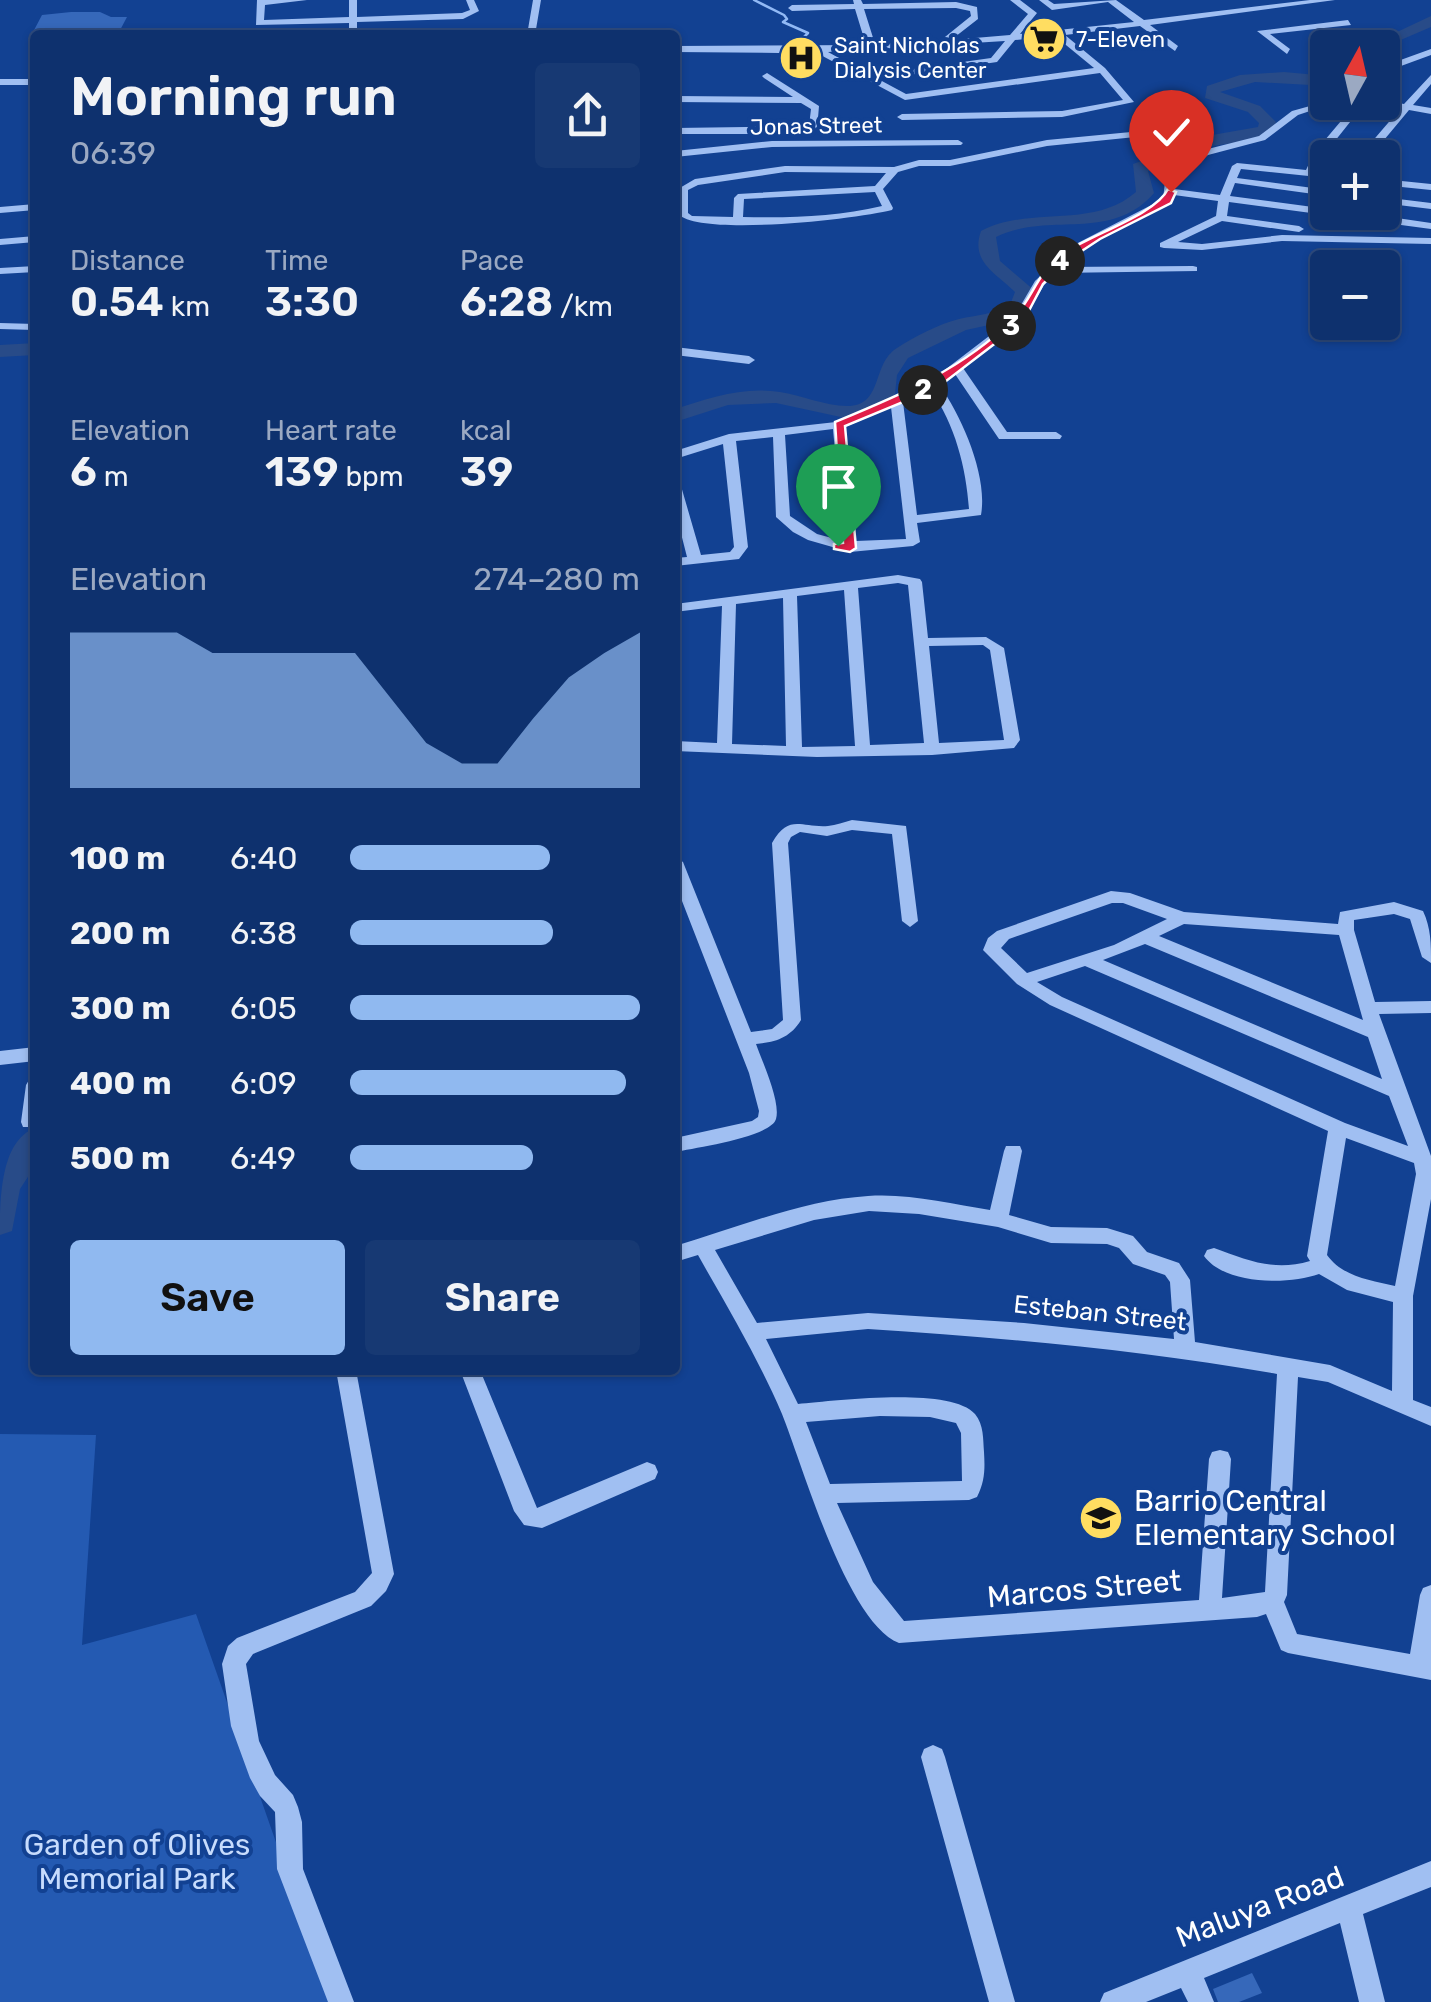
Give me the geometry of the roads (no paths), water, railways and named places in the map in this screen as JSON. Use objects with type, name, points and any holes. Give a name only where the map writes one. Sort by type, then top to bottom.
[{"type":"street","points":[[303,0],[261,1],[259,23],[463,16],[475,11],[470,0]]},
{"type":"street","points":[[353,0],[353,30]]},
{"type":"street","points":[[533,30],[537,0]]},
{"type":"street","points":[[1018,3],[1109,0],[1175,48]]},
{"type":"street","points":[[680,49],[816,50],[944,42],[1057,33],[1331,0],[1354,30]]},
{"type":"street","points":[[792,8],[858,3],[956,5],[974,9],[975,16],[944,37],[944,42]]},
{"type":"street","points":[[858,3],[872,47]]},
{"type":"street","points":[[902,73],[994,60],[1033,13],[1018,3]]},
{"type":"street","points":[[1238,11],[1287,50]]},
{"type":"street","points":[[1262,32],[1348,23]]},
{"type":"street","points":[[902,118],[1062,114],[1129,102],[1102,70],[1057,33]]},
{"type":"street","points":[[680,62],[690,49]]},
{"type":"street","points":[[780,49],[795,64],[797,74]]},
{"type":"street","points":[[816,50],[905,98],[1102,70]]},
{"type":"street","points":[[1400,63],[1431,52]]},
{"type":"street","points":[[680,131],[798,132],[814,128],[817,110],[768,76]]},
{"type":"street","points":[[1377,140],[1431,78]]},
{"type":"street","points":[[0,82],[30,82]]},
{"type":"street","points":[[1400,94],[1431,99]]},
{"type":"street","points":[[896,144],[905,98]]},
{"type":"street","points":[[680,99],[802,100]]},
{"type":"street","points":[[1400,106],[1431,111]]},
{"type":"street","points":[[680,452],[728,438],[839,425],[933,385],[1019,319],[1051,270],[1076,248],[1168,200],[1170,176],[1204,153],[1262,138],[1295,113],[1310,109]]},
{"type":"street","points":[[1330,140],[1347,120]]},
{"type":"street","points":[[878,188],[888,208],[856,216],[738,220],[684,217],[684,190],[695,182],[785,169],[894,170],[1046,143],[1152,133]]},
{"type":"street","name":"Jonas Street","points":[[680,153],[772,144],[958,143]]},
{"type":"street","points":[[914,144],[919,163]]},
{"type":"street","points":[[1221,218],[1224,198],[1241,165],[1310,173]]},
{"type":"street","points":[[738,220],[738,198],[742,196],[878,188],[894,170]]},
{"type":"street","points":[[1232,180],[1310,191]]},
{"type":"street","points":[[1400,184],[1431,188]]},
{"type":"street","points":[[1171,192],[1310,210]]},
{"type":"street","points":[[1400,202],[1431,206]]},
{"type":"street","points":[[0,210],[30,207]]},
{"type":"street","points":[[1358,237],[1221,218],[1164,245],[1202,247],[1282,238],[1431,241]]},
{"type":"street","points":[[1400,222],[1431,226]]},
{"type":"street","points":[[0,242],[30,239]]},
{"type":"street","points":[[0,271],[30,269]]},
{"type":"street","points":[[1051,270],[1192,269]]},
{"type":"street","points":[[0,326],[30,327]]},
{"type":"street","points":[[680,352],[749,360]]},
{"type":"street","points":[[956,367],[1003,436],[1056,436]]},
{"type":"street","points":[[912,520],[976,512],[966,453],[946,404],[933,385]]},
{"type":"street","points":[[779,431],[784,517],[794,528],[850,548],[913,542],[897,402]]},
{"type":"street","points":[[839,425],[850,548]]},
{"type":"street","points":[[680,562],[734,556],[741,548],[728,438]]},
{"type":"street","points":[[680,504],[696,560]]},
{"type":"street","points":[[680,607],[851,585],[908,579],[915,582],[932,750]]},
{"type":"street","points":[[851,585],[863,751]]},
{"type":"street","points":[[790,593],[794,751]]},
{"type":"street","points":[[724,748],[730,601]]},
{"type":"street","points":[[680,746],[794,751],[1004,748],[1012,740],[998,648],[986,640],[920,642]]},
{"type":"street","points":[[744,1040],[776,1036],[788,1030],[792,1020],[780,843],[785,834],[798,828],[827,831],[852,825],[900,830],[910,922]]},
{"type":"street","points":[[680,875],[758,1073],[768,1111],[767,1121],[757,1127],[680,1144]]},
{"type":"street","points":[[1346,930],[1182,918],[1124,897],[1111,897],[1003,936],[994,942],[992,950],[1024,980],[1056,1001],[1338,1128],[1423,1159]]},
{"type":"street","points":[[1402,1404],[1403,1296],[1426,1174],[1366,1008],[1346,916],[1394,908],[1417,915],[1431,957]]},
{"type":"street","points":[[1024,980],[1147,938],[1182,918]]},
{"type":"street","points":[[1147,938],[1374,1032]]},
{"type":"street","points":[[1086,960],[1394,1091]]},
{"type":"street","points":[[1366,1008],[1431,1007]]},
{"type":"street","points":[[0,1058],[30,1055]]},
{"type":"street","points":[[1338,1128],[1316,1256],[1333,1276],[1403,1296]]},
{"type":"street","points":[[998,1219],[1013,1150]]},
{"type":"street","points":[[680,1252],[814,1212],[869,1203],[998,1219],[1051,1235],[1117,1238],[1140,1258],[1172,1269],[1180,1280],[1185,1349]]},
{"type":"street","points":[[702,1245],[753,1332],[824,1494],[969,1490],[974,1482],[972,1429],[965,1418],[948,1411],[880,1407],[792,1414]]},
{"type":"street","points":[[1214,1256],[1242,1269],[1266,1274],[1292,1274],[1320,1265]]},
{"type":"street","name":"Esteban Street","points":[[753,1332],[868,1321],[1024,1331],[1185,1349],[1330,1374],[1431,1417]]},
{"type":"street","points":[[1288,1365],[1276,1595],[1272,1601],[1289,1642],[1425,1668],[1431,1596]]},
{"type":"street","points":[[341,2002],[290,1869],[286,1805],[266,1784],[248,1748],[234,1664],[236,1654],[245,1646],[363,1598],[383,1574],[347,1375]]},
{"type":"street","points":[[472,1375],[525,1511],[532,1518],[542,1518],[648,1472]]},
{"type":"street","points":[[1210,1609],[1220,1459]]},
{"type":"street","name":"Marcos Street","points":[[824,1494],[862,1584],[900,1632],[1272,1601]]},
{"type":"street","points":[[932,1758],[1002,2002]]},
{"type":"street","name":"Maluya Road","points":[[1113,2002],[1431,1874]]},
{"type":"street","points":[[1350,1906],[1372,2002]]},
{"type":"street","points":[[1187,1970],[1201,2002]]},
{"type":"waterway","points":[[754,0],[784,15],[787,19],[783,22],[808,33],[794,47]]},
{"type":"waterway","points":[[1400,35],[1431,21]]},
{"type":"waterway","points":[[680,414],[726,399],[776,397],[850,413],[876,404],[885,394],[887,375],[900,354],[960,325],[1005,316],[1019,308],[1025,291],[992,263],[987,235],[1025,221],[1089,220],[1128,208],[1145,193],[1139,168],[1164,159],[1178,146],[1256,135],[1265,130],[1268,122],[1254,109],[1211,95],[1213,89],[1255,77],[1310,79]]},
{"type":"waterway","points":[[0,351],[30,349]]},
{"type":"waterway","points":[[0,1222],[4,1187],[30,1148]]},
{"type":"place","name":"7-Eleven","points":[[1044,39]]},
{"type":"place","name":"Saint Nicholas Dialysis Center","points":[[801,58]]},
{"type":"place","name":"Barrio Central Elementary School","points":[[1101,1518]]},
{"type":"park label","name":"Garden of Olives Memorial Park","points":[[137,1862]]}]
